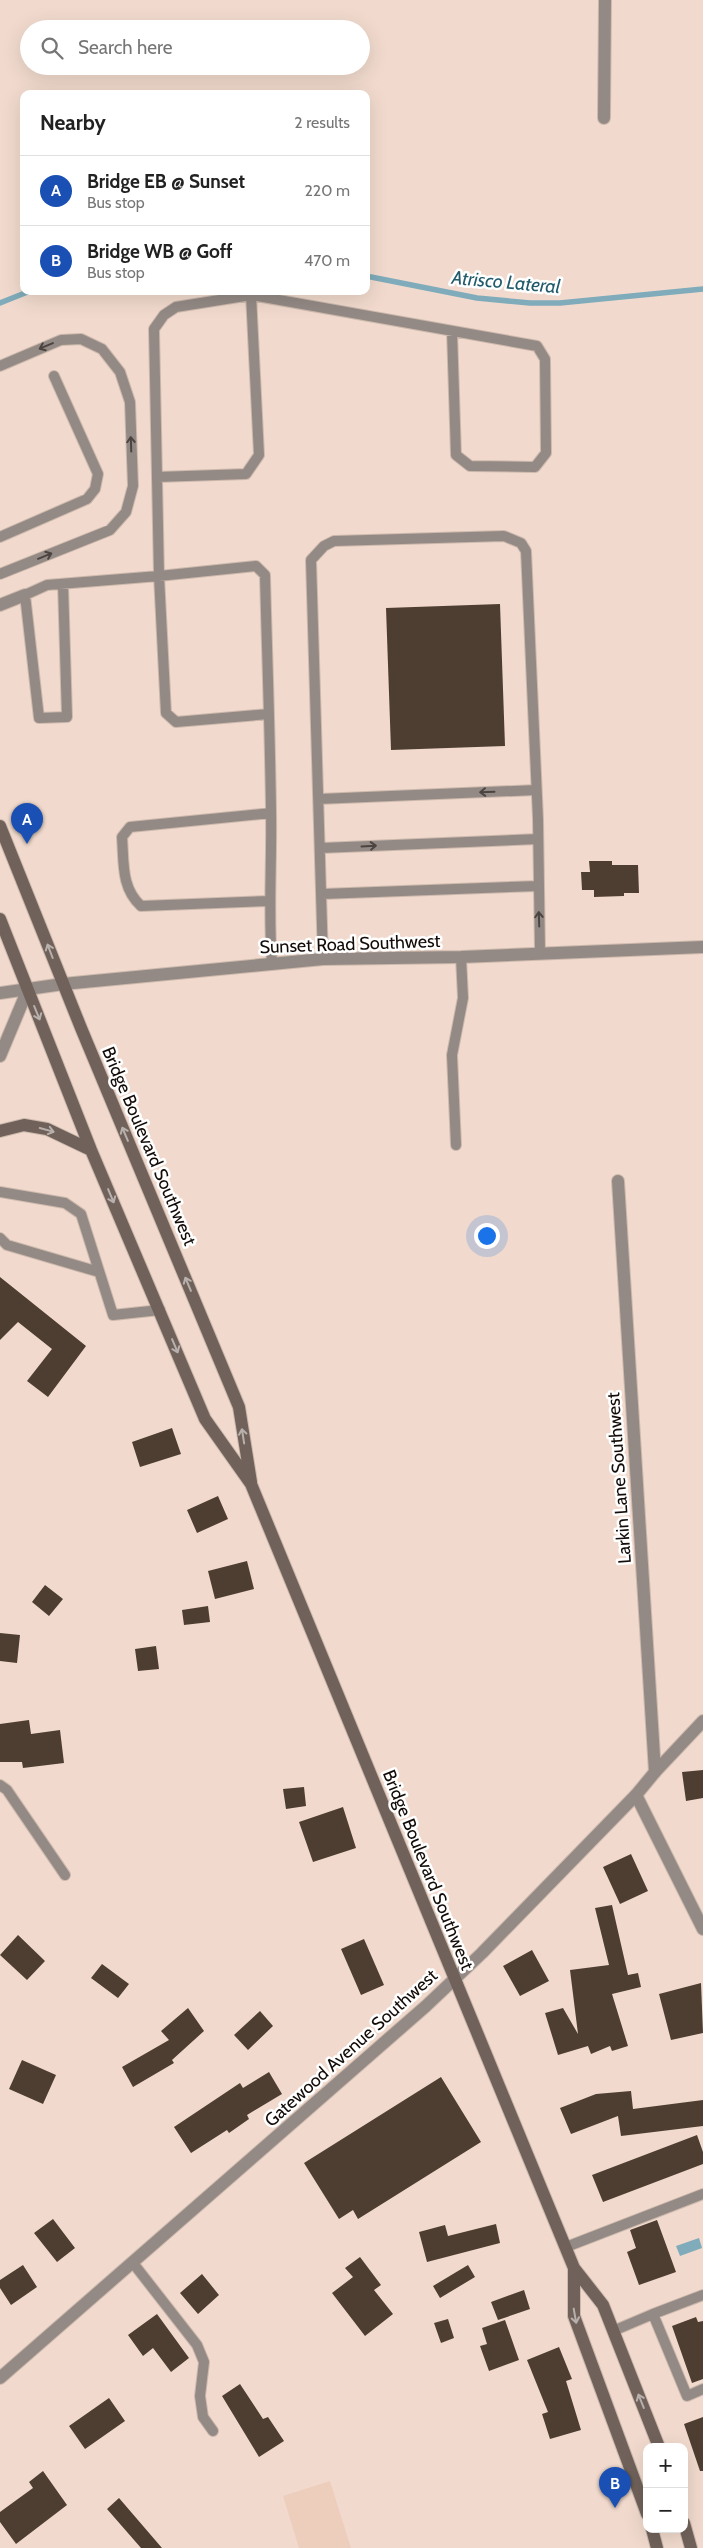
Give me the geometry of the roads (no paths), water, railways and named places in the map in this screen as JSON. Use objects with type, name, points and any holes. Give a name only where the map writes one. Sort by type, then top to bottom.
[{"type":"main road","name":"Bridge Boulevard Southwest","points":[[0,826],[63,984],[239,1407],[251,1484]]},
{"type":"main road","name":"Bridge Boulevard Southwest","points":[[0,919],[91,1150],[205,1419],[251,1484],[574,2268],[603,2305],[657,2443]]},
{"type":"main road","points":[[0,1131],[24,1125],[47,1129],[91,1150]]},
{"type":"main road","name":"Bridge Boulevard Southwest","points":[[574,2268],[574,2316],[643,2503]]},
{"type":"main road","points":[[653,2533],[657,2548]]},
{"type":"main road","points":[[687,2533],[691,2548]]},
{"type":"street","points":[[604,118],[605,0]]},
{"type":"street","points":[[0,605],[25,595]]},
{"type":"street","name":"Sunset Road Southwest","points":[[0,993],[63,984],[323,959],[461,957],[703,947]]},
{"type":"street","points":[[0,1056],[28,989]]},
{"type":"street","name":"Larkin Lane Southwest","points":[[618,1181],[655,1772]]},
{"type":"street","name":"Gatewood Avenue Southwest","points":[[0,2378],[133,2264],[454,1980],[636,1795],[703,1721]]},
{"type":"street","points":[[636,1795],[703,1929]]},
{"type":"lane","points":[[157,477],[246,474],[259,455],[251,295]]},
{"type":"lane","points":[[269,714],[176,722],[166,713],[160,576],[154,329],[164,315],[176,307],[251,295],[536,346],[544,359],[546,452],[535,467],[470,466],[456,454],[452,331]]},
{"type":"lane","points":[[0,366],[61,340],[80,339],[102,349],[120,372],[130,402],[133,486],[126,512],[110,530],[0,574]]},
{"type":"lane","points":[[0,537],[87,499],[95,489],[98,474],[54,376]]},
{"type":"lane","points":[[323,959],[311,560],[324,546],[334,541],[504,536],[521,543],[526,551],[538,838],[540,953]]},
{"type":"lane","points":[[63,584],[67,717],[39,718],[25,595],[47,585],[256,566],[265,575],[272,813],[270,902],[272,964]]},
{"type":"lane","points":[[319,799],[536,790]]},
{"type":"lane","points":[[270,902],[141,906],[132,898],[125,884],[122,837],[130,827],[272,813]]},
{"type":"lane","points":[[320,848],[538,838]]},
{"type":"lane","points":[[322,894],[538,886]]},
{"type":"lane","points":[[456,1146],[452,1055],[463,998],[461,957]]},
{"type":"lane","points":[[0,1192],[65,1203],[81,1214],[113,1315],[160,1310]]},
{"type":"lane","points":[[0,1238],[7,1245],[99,1272]]},
{"type":"lane","points":[[0,1785],[7,1790],[64,1875]]},
{"type":"lane","points":[[566,2247],[703,2194]]},
{"type":"lane","points":[[133,2264],[197,2345],[204,2362],[200,2396],[203,2417],[213,2430]]},
{"type":"lane","points":[[613,2331],[703,2295]]},
{"type":"lane","points":[[653,2314],[687,2396],[703,2389]]},
{"type":"water","points":[[699,2238],[702,2248],[680,2256],[676,2246]]},
{"type":"waterway","name":"Atrisco Lateral","points":[[370,277],[477,298],[530,303],[560,303],[703,289]]},
{"type":"waterway","name":"Atrisco Lateral","points":[[0,303],[20,295]]},
{"type":"place","name":"Bridge EB @ Sunset","points":[[27,844]]},
{"type":"place","name":"Bridge WB @ Goff","points":[[615,2508]]}]
